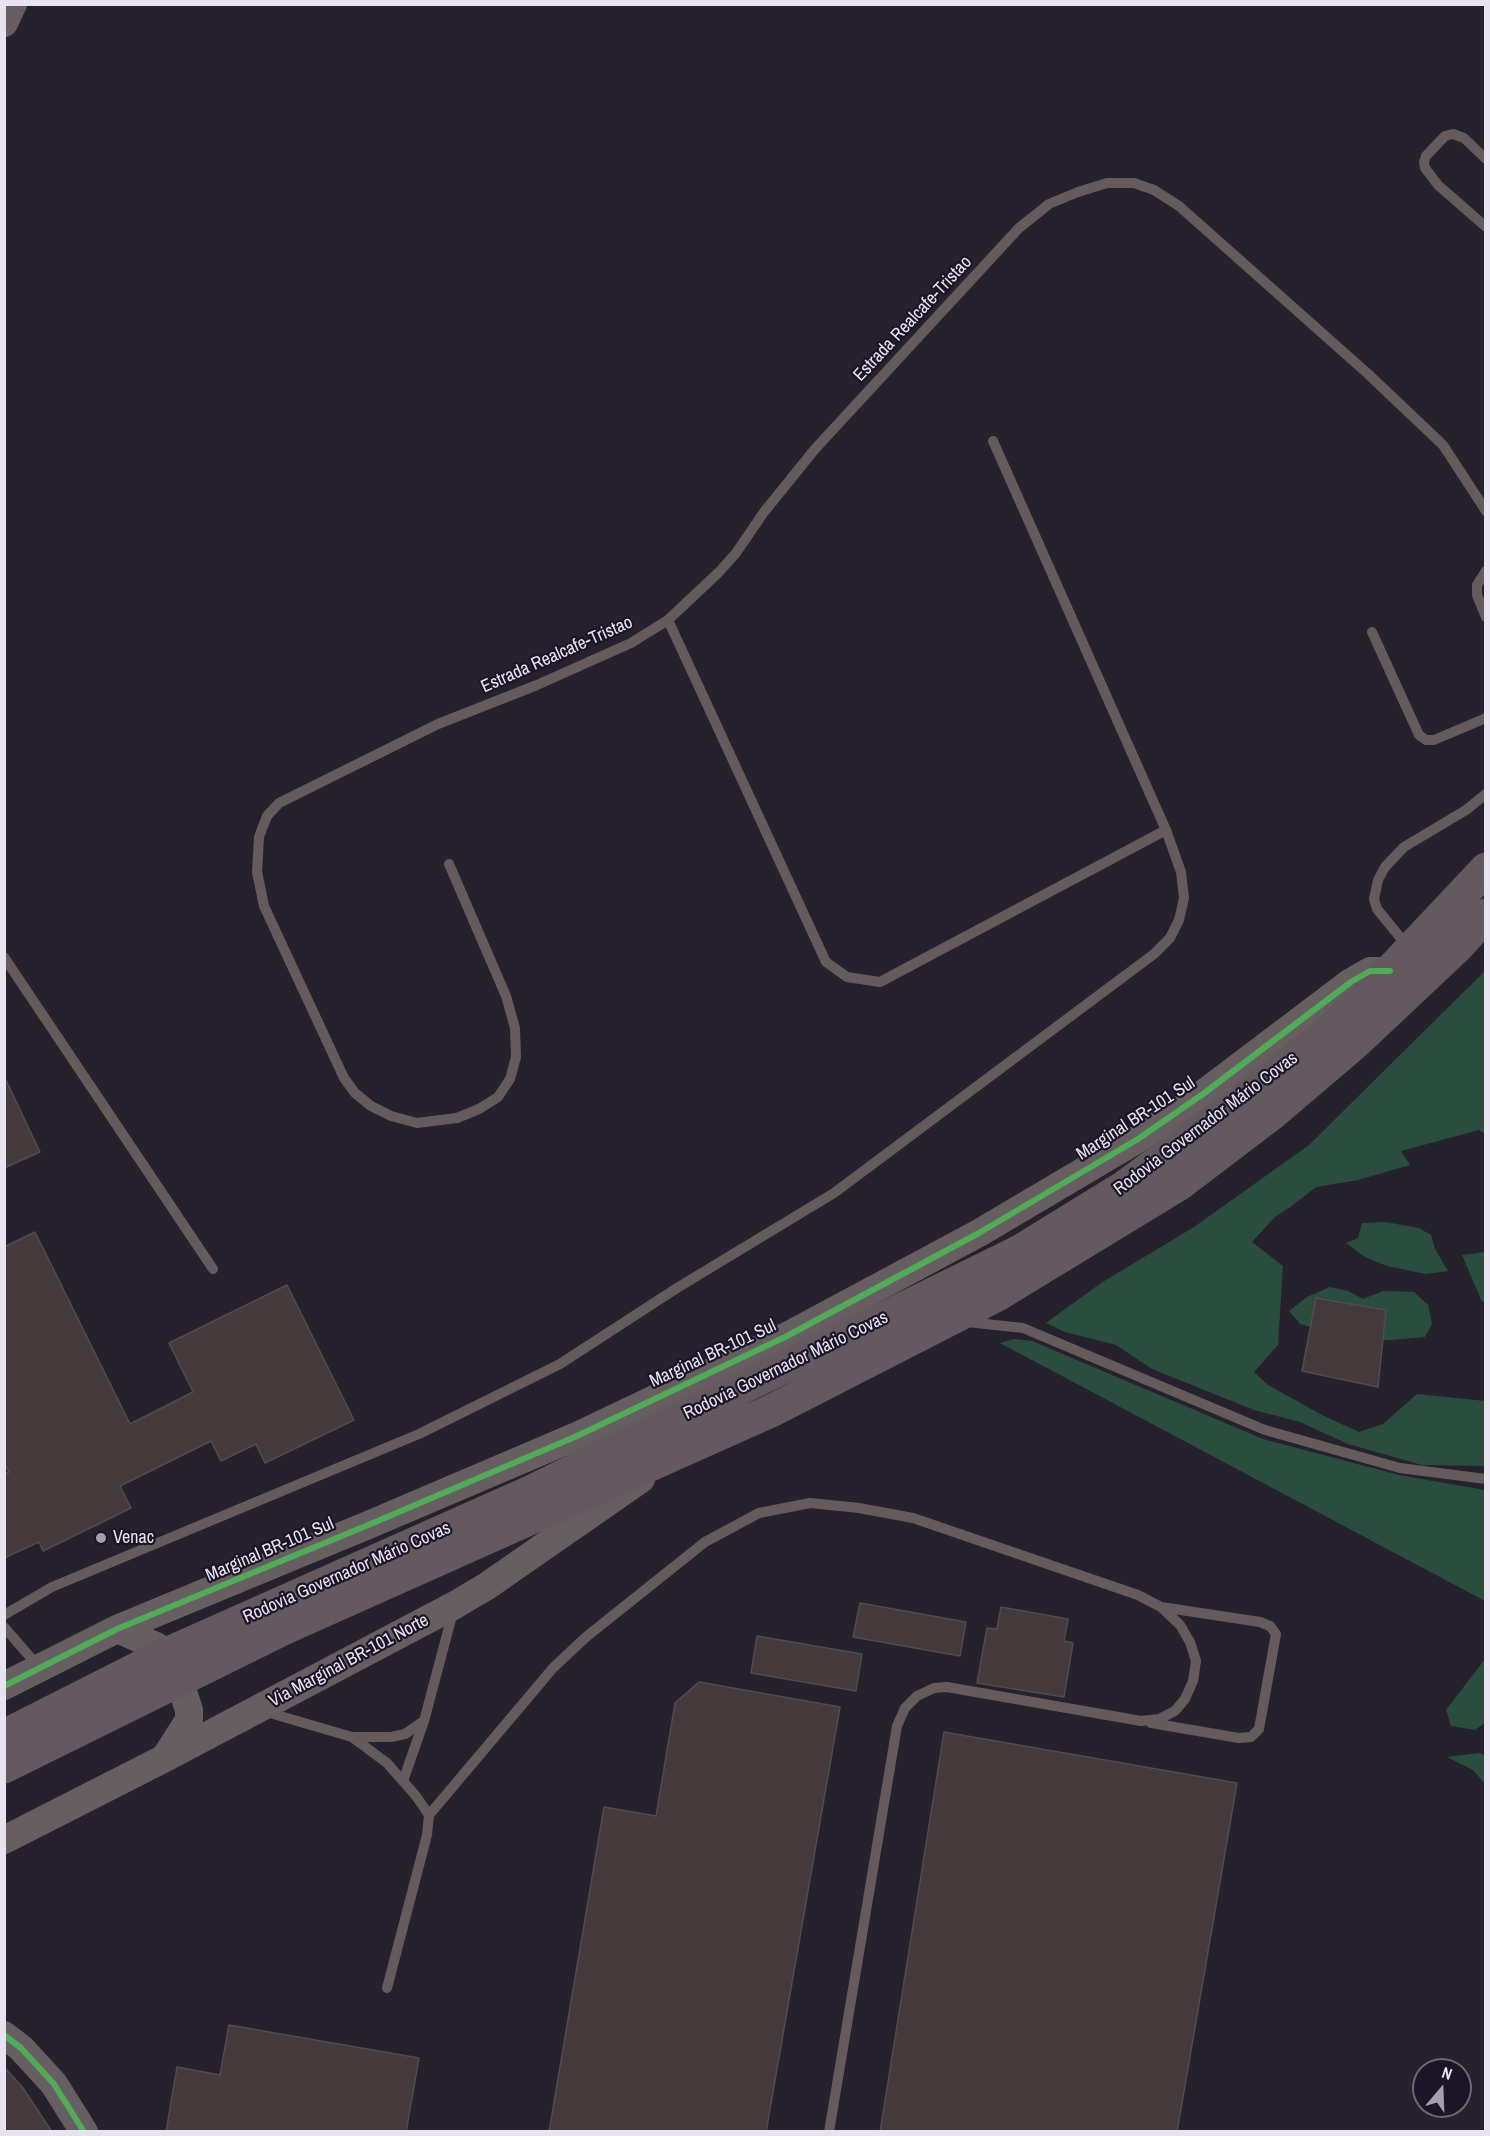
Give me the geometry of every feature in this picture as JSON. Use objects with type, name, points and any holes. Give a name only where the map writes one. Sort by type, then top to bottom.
[{"type":"highway","name":"Rodovia Governador Mário Covas","points":[[4,1736],[164,1655],[530,1492],[1020,1251],[1124,1187],[1244,1099],[1329,1031],[1485,870]]},
{"type":"highway","name":"Rodovia Governador Mário Covas","points":[[4,1767],[283,1629],[771,1411],[999,1294],[1178,1185],[1274,1113],[1349,1048],[1458,946],[1485,915]]},
{"type":"highway","points":[[1349,1048],[1441,976],[1485,937]]},
{"type":"street","points":[[4,23],[13,4]]},
{"type":"street","name":"Marginal BR-101 Sul","points":[[4,1686],[117,1629],[353,1532],[577,1436],[784,1337],[979,1233],[1138,1139],[1203,1094],[1350,982],[1370,971],[1400,960]]},
{"type":"street","name":"Via Marginal BR-101 Norte","points":[[4,1840],[455,1605],[487,1586],[678,1454]]},
{"type":"street","points":[[117,1629],[150,1643],[163,1652]]},
{"type":"street","points":[[165,1758],[189,1720],[189,1710],[181,1686]]},
{"type":"street","points":[[4,2034],[21,2048],[54,2084],[84,2132]]},
{"type":"lane","points":[[1485,159],[1464,138],[1453,134],[1445,136],[1426,156],[1424,162],[1425,168],[1438,184],[1485,227]]},
{"type":"lane","name":"Estrada Realcafe-Tristao","points":[[449,864],[506,996],[515,1028],[516,1058],[510,1079],[498,1097],[479,1109],[456,1118],[417,1122],[391,1116],[371,1106],[355,1093],[344,1078],[264,906],[257,872],[259,837],[267,816],[279,802],[438,724],[537,685],[631,643],[668,620],[719,572],[815,449],[1019,228],[1048,204],[1077,192],[1107,183],[1134,183],[1154,190],[1179,206],[1367,373],[1443,445],[1485,511]]},
{"type":"lane","points":[[4,1615],[52,1587],[418,1434],[560,1364],[677,1288],[834,1193],[1154,954],[1170,938],[1179,920],[1184,897],[1181,872],[1166,830],[993,441]]},
{"type":"lane","points":[[1485,571],[1477,585],[1477,595],[1485,617]]},
{"type":"lane","points":[[668,620],[826,962],[847,977],[880,982],[1166,830]]},
{"type":"lane","points":[[1372,632],[1419,735],[1426,740],[1434,740],[1485,718]]},
{"type":"lane","points":[[1400,960],[1374,899],[1378,880],[1385,867],[1404,847],[1466,810],[1485,794]]},
{"type":"lane","points":[[4,957],[213,1269]]},
{"type":"lane","points":[[948,1320],[1023,1328],[1265,1430],[1400,1468],[1485,1479]]},
{"type":"lane","points":[[387,1988],[427,1835],[429,1815],[553,1668],[586,1637],[705,1542],[759,1513],[810,1503],[859,1508],[913,1518],[1138,1595],[1161,1607],[1180,1625],[1190,1642],[1196,1661],[1193,1681],[1185,1699],[1175,1711],[1159,1719],[1141,1721]]},
{"type":"lane","points":[[403,1781],[424,1721],[455,1605]]},
{"type":"lane","points":[[830,2132],[897,1726],[905,1708],[917,1696],[934,1688],[947,1687],[1239,1738],[1251,1737],[1259,1729],[1275,1634],[1270,1626],[1260,1622],[1161,1607]]},
{"type":"lane","points":[[4,1627],[40,1668]]},
{"type":"lane","points":[[257,1709],[352,1737],[390,1737],[405,1734],[424,1721]]},
{"type":"lane","points":[[352,1737],[387,1763],[429,1815]]},
{"type":"green space","points":[[1485,971],[1485,1134],[1479,1130],[1401,1151],[1410,1165],[1358,1180],[1316,1187],[1275,1217],[1252,1242],[1283,1266],[1278,1345],[1254,1372],[1268,1385],[1322,1415],[1359,1432],[1383,1424],[1417,1394],[1485,1401],[1485,1466],[1422,1465],[1348,1444],[1300,1422],[1254,1410],[1152,1369],[1116,1345],[1065,1332],[1046,1323],[1101,1283],[1194,1227],[1309,1145]]},
{"type":"green space","points":[[1385,1222],[1419,1228],[1431,1235],[1435,1249],[1448,1271],[1426,1274],[1387,1266],[1365,1257],[1346,1243],[1358,1238],[1362,1223]]},
{"type":"green space","points":[[1485,1252],[1485,1301],[1482,1302],[1462,1255]]},
{"type":"green space","points":[[1330,1287],[1348,1291],[1363,1299],[1383,1291],[1414,1292],[1428,1305],[1432,1324],[1425,1337],[1358,1340],[1300,1324],[1289,1311],[1307,1297]]},
{"type":"green space","points":[[1014,1339],[1032,1341],[1263,1439],[1399,1475],[1485,1490],[1485,1601],[1000,1343]]},
{"type":"green space","points":[[1485,1659],[1485,1723],[1475,1730],[1451,1726],[1446,1710]]},
{"type":"green space","points":[[1480,1753],[1485,1756],[1485,1784],[1473,1770],[1447,1757]]},
{"type":"building","points":[[4,1076],[40,1152],[4,1168]]},
{"type":"building","points":[[35,1232],[130,1424],[193,1392],[169,1343],[287,1285],[354,1420],[265,1463],[256,1444],[221,1461],[211,1441],[120,1486],[131,1508],[43,1551],[39,1542],[4,1558],[4,1474],[9,1472],[4,1463],[4,1247]]},
{"type":"building","points":[[1316,1298],[1386,1310],[1378,1387],[1302,1371]]},
{"type":"building","points":[[860,1603],[966,1622],[960,1656],[853,1637]]},
{"type":"building","points":[[1001,1607],[1068,1619],[1064,1641],[1073,1643],[1064,1697],[977,1683],[987,1628],[997,1629]]},
{"type":"building","points":[[757,1636],[862,1654],[856,1691],[751,1673]]},
{"type":"building","points":[[699,1682],[840,1707],[766,2132],[549,2132],[604,1807],[656,1816],[675,1703]]},
{"type":"building","points":[[944,1732],[1237,1783],[1177,2132],[880,2132]]},
{"type":"building","points":[[229,2025],[419,2058],[406,2132],[166,2132],[177,2067],[220,2075]]},
{"type":"building","points":[[4,2067],[23,2088],[52,2132],[4,2132]]},
{"type":"cycle path","points":[[4,1686],[117,1629],[577,1436],[785,1337],[979,1233],[1138,1139],[1203,1094],[1351,982],[1370,971],[1390,971]]},
{"type":"cycle path","points":[[4,2035],[21,2048],[54,2084],[84,2132]]},
{"type":"place","name":"Venac","points":[[101,1538]]}]
